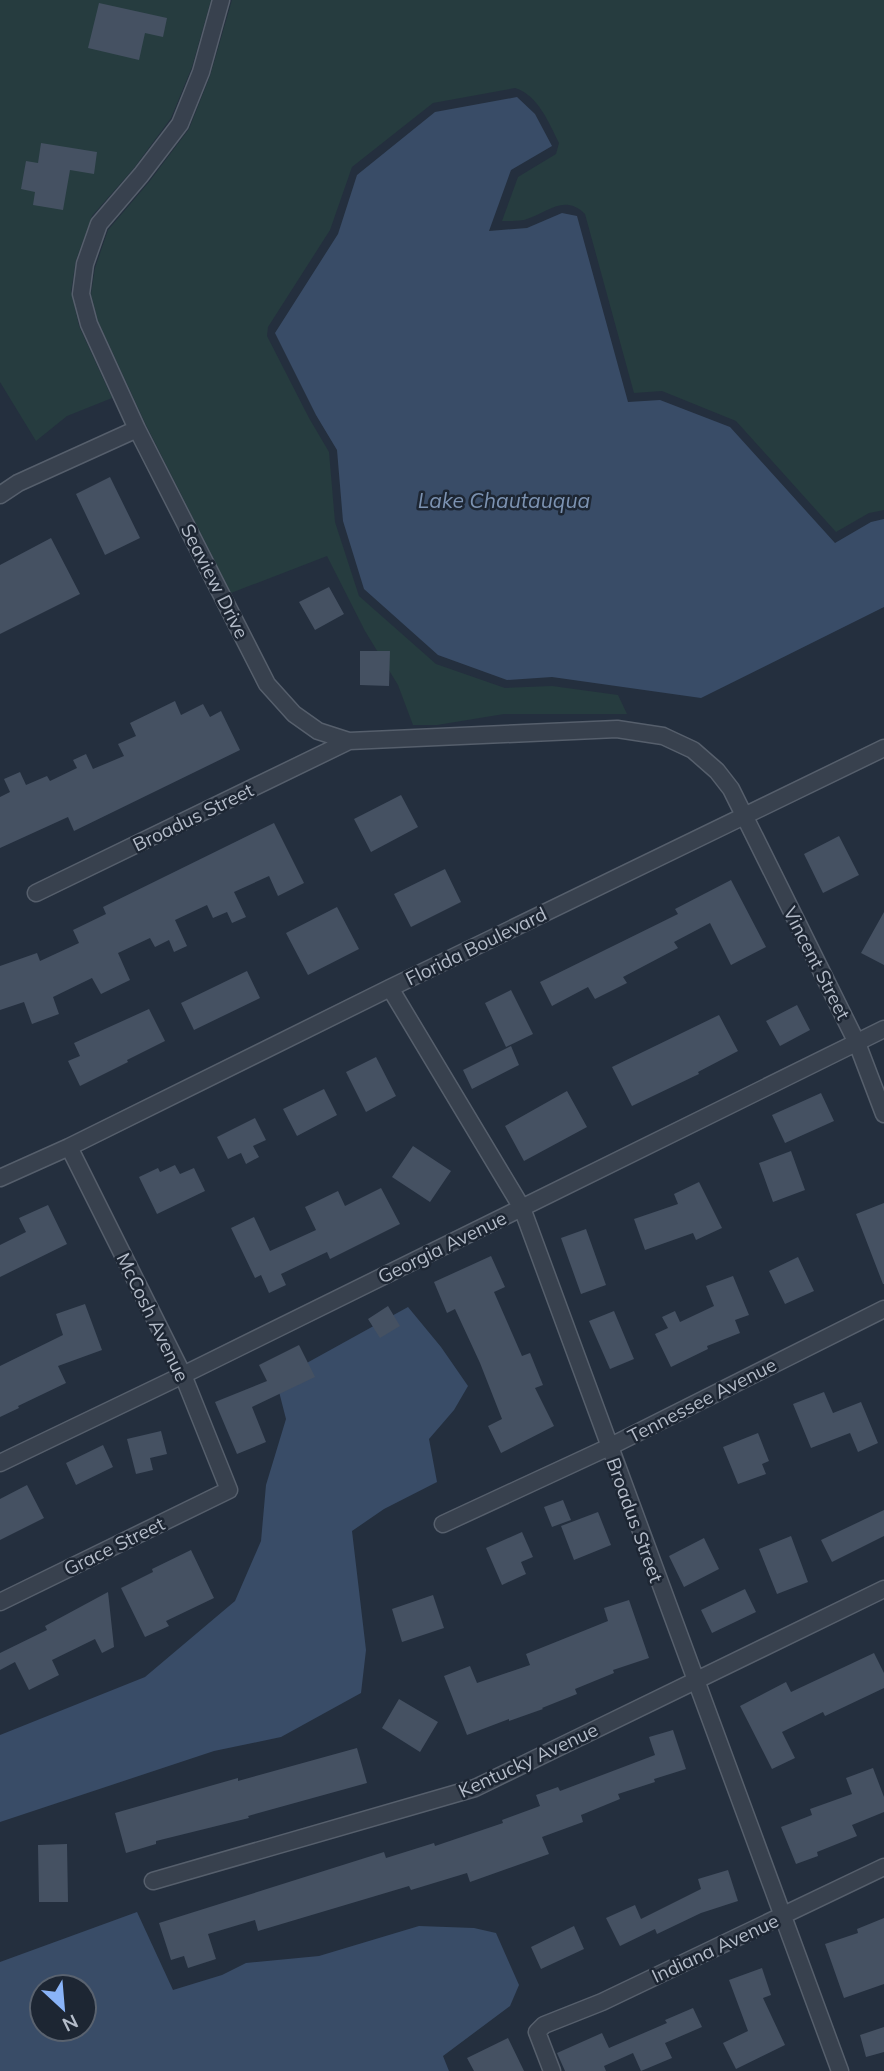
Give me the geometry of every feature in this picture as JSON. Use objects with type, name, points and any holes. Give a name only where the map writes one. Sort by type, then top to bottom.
[{"type":"street","name":"Seaview Drive","points":[[221,0],[201,72],[180,124],[99,224],[85,264],[81,294],[89,324],[137,429],[267,684],[294,713],[318,732],[349,741],[617,729],[663,736],[694,750],[717,771],[731,789],[743,816]]},
{"type":"street","points":[[0,495],[18,483],[137,429]]},
{"type":"street","name":"Broadus Street","points":[[36,893],[349,741]]},
{"type":"street","name":"Florida Boulevard","points":[[0,1178],[69,1147],[884,748]]},
{"type":"street","name":"Vincent Street","points":[[743,816],[857,1043],[884,1114]]},
{"type":"street","name":"Broadus Street","points":[[390,988],[522,1208],[840,2071]]},
{"type":"street","name":"Georgia Avenue","points":[[0,1463],[884,1029]]},
{"type":"street","name":"McCosh Avenue","points":[[69,1147],[183,1375],[229,1490]]},
{"type":"street","name":"Tennessee Avenue","points":[[443,1524],[609,1447],[884,1308]]},
{"type":"street","name":"Grace Street","points":[[0,1602],[229,1490]]},
{"type":"street","name":"Kentucky Avenue","points":[[153,1881],[475,1788],[884,1589]]},
{"type":"street","name":"Indiana Avenue","points":[[552,2071],[537,2032],[544,2025],[602,2001],[884,1867]]},
{"type":"green space","points":[[0,0],[211,0],[192,67],[171,118],[134,168],[92,216],[76,260],[71,291],[79,326],[112,398],[67,416],[36,441],[0,382]]},
{"type":"green space","points":[[232,0],[884,0],[884,510],[869,513],[836,532],[736,421],[662,391],[634,393],[585,214],[577,208],[562,205],[524,220],[502,221],[518,177],[556,154],[559,143],[536,103],[515,88],[433,103],[352,167],[330,230],[268,327],[267,336],[329,452],[335,522],[359,596],[436,664],[505,688],[552,686],[618,695],[627,714],[504,714],[437,725],[413,725],[398,685],[365,631],[327,556],[231,593],[146,425],[98,321],[91,294],[95,268],[108,230],[189,129],[210,76]]},
{"type":"water","name":"Lake Chautauqua","points":[[517,97],[535,114],[552,146],[511,170],[489,231],[527,228],[562,213],[577,216],[628,402],[660,400],[730,427],[835,543],[871,522],[884,519],[884,607],[701,698],[552,677],[507,680],[438,655],[364,589],[343,521],[337,450],[316,415],[275,333],[338,234],[357,175],[435,112]]},
{"type":"water","points":[[408,1307],[468,1386],[454,1410],[429,1439],[437,1482],[384,1509],[352,1531],[366,1650],[361,1693],[281,1737],[214,1751],[0,1822],[0,1735],[145,1677],[235,1601],[261,1541],[266,1485],[286,1419],[276,1380]]},
{"type":"water","points":[[137,1912],[173,1990],[222,1975],[246,1963],[319,1956],[419,1926],[474,1928],[496,1933],[519,1985],[510,2006],[443,2056],[449,2071],[0,2071],[0,1962]]},
{"type":"building","points":[[99,3],[167,18],[163,37],[145,33],[139,60],[88,48]]},
{"type":"building","points":[[41,143],[97,152],[94,174],[70,170],[63,210],[33,205],[35,192],[21,189],[26,161],[38,163]]},
{"type":"building","points":[[110,477],[140,538],[105,555],[76,494]]},
{"type":"building","points":[[51,538],[80,594],[0,634],[0,565]]},
{"type":"building","points":[[329,587],[344,614],[315,630],[299,602]]},
{"type":"building","points":[[360,651],[390,651],[389,686],[360,685]]},
{"type":"building","points":[[175,701],[181,715],[203,704],[210,717],[221,711],[240,750],[74,831],[68,817],[0,848],[0,797],[10,792],[4,779],[20,772],[26,785],[47,776],[50,781],[77,768],[73,760],[86,754],[93,769],[124,756],[118,744],[136,736],[130,723]]},
{"type":"building","points":[[401,795],[418,827],[371,852],[354,819]]},
{"type":"building","points":[[274,823],[304,883],[278,896],[269,876],[234,892],[246,917],[232,923],[227,912],[213,918],[207,905],[175,920],[187,946],[174,952],[169,940],[155,947],[150,938],[118,953],[130,980],[101,994],[92,978],[53,997],[59,1014],[32,1024],[24,1002],[0,1010],[0,966],[37,953],[40,961],[79,943],[73,930],[106,914],[103,907]]},
{"type":"building","points":[[839,836],[859,875],[823,893],[804,854]]},
{"type":"building","points":[[445,869],[461,902],[411,927],[394,894]]},
{"type":"building","points":[[731,880],[766,947],[731,965],[710,923],[674,942],[678,948],[623,977],[627,983],[595,999],[588,987],[552,1006],[540,982],[678,914],[675,909]]},
{"type":"building","points":[[337,907],[359,949],[308,975],[286,933]]},
{"type":"building","points":[[884,912],[884,965],[861,953]]},
{"type":"building","points":[[247,971],[260,998],[194,1030],[181,1003]]},
{"type":"building","points":[[511,990],[533,1034],[506,1047],[485,1003]]},
{"type":"building","points":[[797,1005],[810,1030],[780,1046],[766,1021]]},
{"type":"building","points":[[149,1009],[165,1041],[80,1086],[68,1061],[80,1056],[74,1043]]},
{"type":"building","points":[[719,1015],[738,1051],[698,1072],[699,1074],[632,1106],[612,1067]]},
{"type":"building","points":[[511,1046],[519,1065],[472,1089],[463,1070]]},
{"type":"building","points":[[376,1057],[396,1096],[366,1112],[346,1072]]},
{"type":"building","points":[[324,1089],[337,1115],[297,1136],[283,1109]]},
{"type":"building","points":[[567,1091],[587,1127],[524,1161],[505,1126]]},
{"type":"building","points":[[821,1093],[834,1121],[785,1143],[772,1115]]},
{"type":"building","points":[[255,1118],[266,1140],[253,1146],[259,1157],[246,1164],[241,1153],[228,1159],[217,1137]]},
{"type":"building","points":[[413,1146],[451,1171],[430,1202],[392,1177]]},
{"type":"building","points":[[791,1151],[805,1190],[773,1202],[759,1163]]},
{"type":"building","points":[[175,1165],[180,1174],[194,1168],[205,1191],[157,1214],[139,1177],[158,1168],[160,1172]]},
{"type":"building","points":[[699,1182],[722,1228],[696,1240],[693,1233],[645,1250],[634,1219],[678,1204],[674,1194]]},
{"type":"building","points":[[381,1188],[400,1224],[330,1259],[327,1252],[281,1274],[286,1285],[269,1293],[261,1275],[255,1278],[231,1228],[254,1217],[270,1251],[316,1230],[305,1207],[338,1191],[345,1206]]},
{"type":"building","points":[[884,1203],[884,1284],[883,1284],[856,1214]]},
{"type":"building","points":[[48,1205],[67,1244],[0,1277],[0,1245],[26,1232],[19,1218]]},
{"type":"building","points":[[586,1229],[606,1285],[581,1294],[561,1238]]},
{"type":"building","points":[[491,1256],[505,1287],[494,1292],[522,1356],[530,1353],[543,1385],[535,1388],[554,1426],[501,1453],[488,1426],[502,1419],[455,1309],[447,1313],[434,1282]]},
{"type":"building","points":[[798,1257],[814,1291],[785,1304],[769,1271]]},
{"type":"building","points":[[733,1276],[749,1315],[735,1320],[740,1333],[707,1346],[708,1349],[671,1367],[655,1334],[668,1328],[662,1317],[675,1311],[680,1322],[714,1306],[706,1286]]},
{"type":"building","points":[[85,1304],[102,1350],[58,1366],[66,1383],[0,1417],[0,1366],[63,1335],[56,1314]]},
{"type":"building","points":[[388,1306],[400,1326],[380,1338],[368,1319]]},
{"type":"building","points":[[614,1311],[634,1359],[610,1369],[589,1321]]},
{"type":"building","points":[[299,1345],[315,1377],[252,1407],[266,1442],[237,1454],[215,1402],[267,1381],[259,1365]]},
{"type":"building","points":[[824,1392],[833,1413],[861,1402],[878,1443],[858,1452],[850,1433],[811,1448],[793,1404]]},
{"type":"building","points":[[161,1431],[167,1454],[150,1458],[153,1470],[136,1474],[127,1439]]},
{"type":"building","points":[[758,1433],[769,1461],[762,1464],[766,1474],[738,1484],[723,1447]]},
{"type":"building","points":[[103,1445],[113,1467],[76,1485],[66,1463]]},
{"type":"building","points":[[27,1485],[44,1518],[0,1540],[0,1499]]},
{"type":"building","points":[[563,1500],[571,1520],[552,1527],[544,1507]]},
{"type":"building","points":[[884,1510],[884,1536],[832,1562],[821,1540]]},
{"type":"building","points":[[598,1512],[611,1545],[574,1560],[561,1526]]},
{"type":"building","points":[[522,1532],[533,1557],[521,1562],[526,1574],[502,1585],[486,1548]]},
{"type":"building","points":[[791,1536],[808,1582],[777,1594],[759,1549]]},
{"type":"building","points":[[704,1538],[719,1569],[684,1587],[669,1556]]},
{"type":"building","points":[[191,1550],[214,1598],[166,1621],[169,1626],[145,1637],[121,1588]]},
{"type":"building","points":[[745,1589],[756,1612],[712,1633],[701,1610]]},
{"type":"building","points":[[108,1592],[114,1647],[102,1653],[95,1639],[52,1660],[59,1675],[29,1690],[15,1662],[0,1670],[0,1653],[47,1630],[45,1626]]},
{"type":"building","points":[[433,1595],[444,1628],[402,1642],[392,1609]]},
{"type":"building","points":[[629,1600],[649,1658],[613,1670],[614,1673],[575,1689],[577,1694],[543,1709],[467,1735],[444,1676],[470,1666],[477,1683],[530,1665],[526,1654],[608,1621],[604,1608]]},
{"type":"building","points":[[874,1653],[884,1673],[884,1688],[825,1716],[823,1712],[782,1732],[795,1758],[772,1769],[740,1706],[786,1682],[791,1692]]},
{"type":"building","points":[[399,1699],[438,1722],[420,1752],[382,1728]]},
{"type":"building","points":[[673,1730],[686,1769],[618,1794],[620,1799],[581,1815],[583,1822],[542,1837],[549,1854],[470,1882],[467,1873],[411,1890],[409,1886],[258,1931],[255,1920],[208,1934],[216,1959],[188,1968],[184,1956],[171,1960],[159,1923],[384,1852],[386,1858],[434,1843],[435,1846],[503,1823],[502,1820],[540,1806],[536,1795],[558,1787],[560,1791],[655,1755],[649,1737]]},
{"type":"building","points":[[357,1748],[367,1783],[248,1816],[249,1818],[156,1841],[156,1844],[126,1853],[115,1813]]},
{"type":"building","points":[[873,1768],[884,1797],[884,1812],[852,1825],[857,1836],[817,1852],[818,1856],[796,1864],[781,1827],[812,1815],[810,1809],[852,1794],[846,1778]]},
{"type":"building","points":[[67,1844],[68,1902],[39,1902],[38,1845]]},
{"type":"building","points":[[728,1870],[738,1901],[701,1913],[657,1934],[655,1929],[620,1946],[606,1918],[635,1905],[641,1919],[701,1889],[698,1879]]},
{"type":"building","points":[[884,1918],[884,1984],[844,1998],[825,1944],[858,1933],[857,1929]]},
{"type":"building","points":[[574,1926],[584,1949],[541,1969],[531,1947]]},
{"type":"building","points":[[762,1968],[771,1995],[763,1998],[785,2045],[736,2069],[723,2043],[748,2031],[729,1980]]},
{"type":"building","points":[[693,2008],[702,2027],[665,2043],[672,2058],[641,2071],[633,2053],[604,2066],[606,2071],[565,2071],[557,2053],[602,2033],[609,2048],[667,2023],[665,2020]]},
{"type":"building","points":[[884,2027],[884,2052],[866,2057],[860,2035]]},
{"type":"building","points":[[508,2038],[524,2071],[474,2071],[467,2058]]}]
